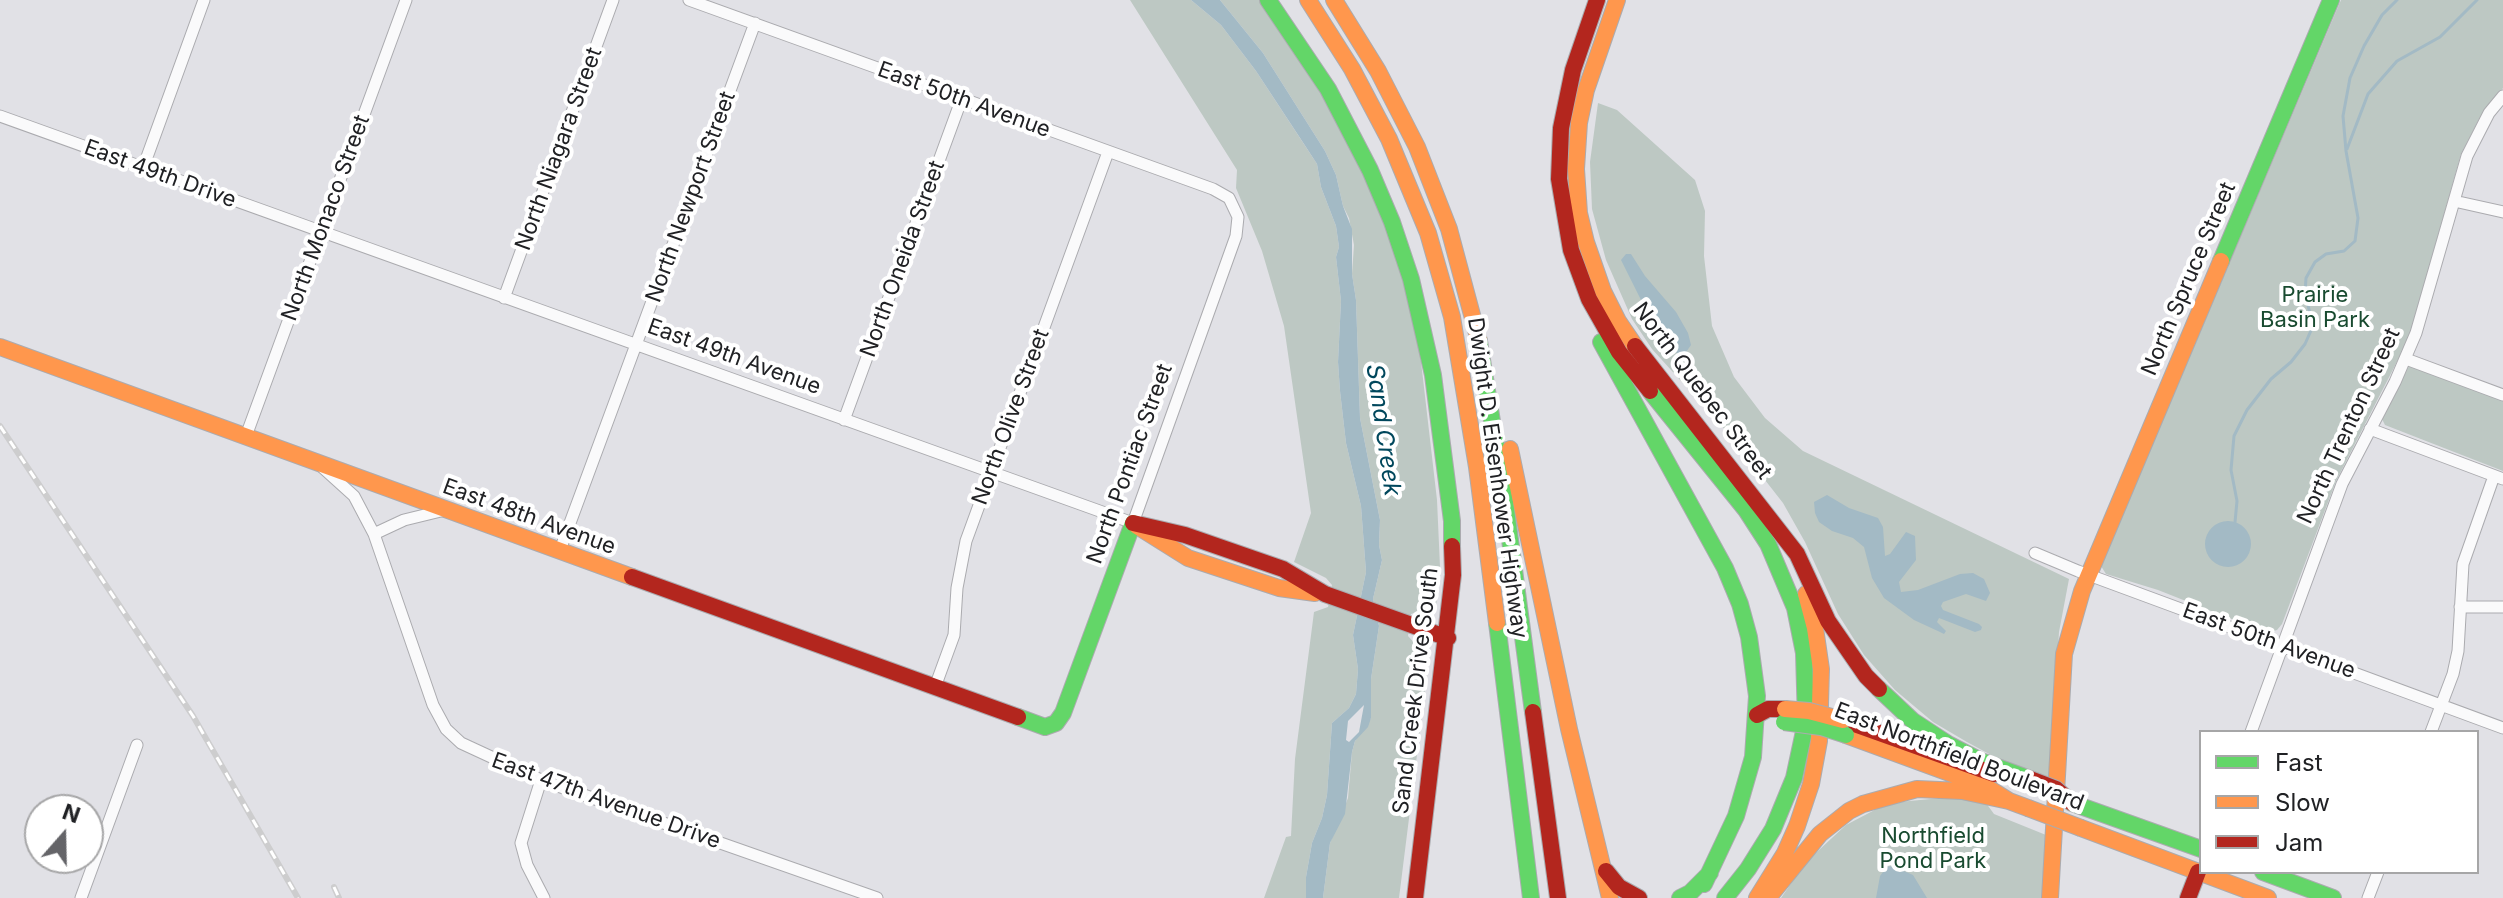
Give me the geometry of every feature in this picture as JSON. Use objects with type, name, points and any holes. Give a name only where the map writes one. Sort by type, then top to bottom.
[{"type":"main road","name":"Sand Creek Drive South","points":[[1268,0],[1346,120],[1383,200],[1411,279],[1433,375],[1452,521],[1453,587],[1415,898]]},
{"type":"main road","name":"Dwight D. Eisenhower Highway","points":[[1308,0],[1352,69],[1394,150],[1428,233],[1452,317],[1477,467],[1531,898]]},
{"type":"main road","name":"Dwight D. Eisenhower Highway","points":[[1334,0],[1378,71],[1417,147],[1452,237],[1477,327],[1501,476],[1558,898]]},
{"type":"main road","points":[[1597,0],[1573,70],[1561,128],[1559,179],[1563,213],[1581,280],[1607,335],[1754,522],[1780,569],[1798,621],[1807,696],[1805,734],[1794,778],[1773,829],[1725,898]]},
{"type":"main road","name":"North Quebec Street","points":[[1617,0],[1591,71],[1579,123],[1577,197],[1588,250],[1603,291],[1626,336],[1776,527]]},
{"type":"main road","name":"North Spruce Street","points":[[2050,898],[2064,654],[2088,575],[2331,0]]},
{"type":"main road","points":[[1563,213],[1559,237],[1569,276],[1582,306],[1705,530],[1737,597],[1753,658],[1757,715],[1753,757],[1731,831],[1696,898]]},
{"type":"main road","points":[[1477,327],[1494,371],[1569,729],[1610,898]]},
{"type":"main road","name":"East 48th Avenue","points":[[0,347],[1045,727]]},
{"type":"main road","name":"East 49th Avenue","points":[[1133,523],[1188,558],[1279,588],[1325,594]]},
{"type":"main road","name":"East 49th Avenue","points":[[1133,523],[1185,535],[1283,569],[1325,594],[1448,638]]},
{"type":"main road","name":"North Pontiac Street","points":[[1045,727],[1056,723],[1063,713],[1133,523]]},
{"type":"main road","points":[[1776,527],[1797,554],[1838,639],[1884,695],[1913,721],[1948,744],[2030,783]]},
{"type":"main road","points":[[1757,898],[1785,853],[1802,812],[1821,727],[1822,684],[1815,628],[1800,578],[1776,527]]},
{"type":"main road","points":[[1121,555],[1128,546],[1138,543],[1163,544]]},
{"type":"main road","name":"East Northfield Boulevard","points":[[1757,715],[1767,721],[1785,715],[1821,727],[1845,727],[2056,789],[2077,805],[2199,848]]},
{"type":"main road","name":"East Northfield Boulevard","points":[[1845,727],[1985,786],[2009,801],[2198,872]]},
{"type":"main road","points":[[1768,898],[1820,834],[1863,804],[1917,789],[1962,791],[2009,801]]},
{"type":"main road","points":[[1602,864],[1619,887],[1639,898]]},
{"type":"main road","points":[[2188,898],[2198,872]]},
{"type":"main road","points":[[1680,898],[1696,888],[1710,873]]},
{"type":"main road","name":"East Northfield Boulevard","points":[[2203,874],[2268,898]]},
{"type":"main road","points":[[2268,874],[2333,898]]},
{"type":"street","points":[[143,168],[204,0]]},
{"type":"street","name":"North Monaco Street","points":[[246,436],[406,0]]},
{"type":"street","name":"North Niagara Street","points":[[504,298],[613,0]]},
{"type":"street","name":"East 50th Avenue","points":[[689,0],[1213,189],[1229,198],[1234,207]]},
{"type":"street","name":"North Newport Street","points":[[560,550],[755,23]]},
{"type":"street","name":"North Trenton Street","points":[[2252,730],[2342,484],[2406,359],[2429,295],[2454,201],[2475,138],[2503,96]]},
{"type":"street","name":"North Oneida Street","points":[[844,420],[962,98]]},
{"type":"street","name":"East 49th Drive","points":[[0,116],[321,232]]},
{"type":"street","name":"North Olive Street","points":[[935,687],[954,635],[963,555],[1108,152]]},
{"type":"street","points":[[2454,201],[2503,212]]},
{"type":"street","name":"North Pontiac Street","points":[[1133,523],[1236,236],[1238,217],[1234,207]]},
{"type":"street","name":"East 49th Avenue","points":[[321,232],[1133,523]]},
{"type":"street","points":[[2406,359],[2503,395]]},
{"type":"street","points":[[2370,429],[2498,477],[2463,564],[2455,667],[2432,730]]},
{"type":"street","name":"East 47th Avenue Drive","points":[[316,462],[354,496],[374,534],[433,705],[446,729],[474,751],[541,780],[877,898]]},
{"type":"street","points":[[374,534],[404,520],[445,510]]},
{"type":"street","name":"East 50th Avenue","points":[[2035,553],[2503,728]]},
{"type":"street","points":[[2460,607],[2503,607]]},
{"type":"street","points":[[81,898],[137,745]]},
{"type":"street","points":[[541,780],[521,843],[527,865],[544,898]]},
{"type":"street","points":[[2368,898],[2377,874]]},
{"type":"green space","points":[[1130,0],[1191,0],[1221,25],[1256,71],[1317,164],[1321,187],[1336,226],[1341,301],[1340,391],[1346,443],[1361,506],[1366,572],[1353,635],[1358,669],[1356,694],[1349,708],[1332,723],[1327,795],[1312,843],[1306,898],[1264,898],[1286,837],[1291,836],[1295,759],[1314,612],[1328,607],[1332,585],[1326,578],[1294,562],[1311,513],[1284,326],[1262,251],[1236,188],[1237,170]]},
{"type":"green space","points":[[1220,0],[1260,0],[1333,112],[1389,233],[1420,353],[1437,500],[1440,567],[1436,606],[1426,614],[1421,611],[1411,614],[1408,636],[1429,659],[1399,898],[1323,898],[1330,843],[1348,798],[1352,752],[1355,741],[1371,718],[1371,679],[1379,626],[1373,599],[1382,560],[1380,520],[1360,418],[1356,300],[1352,274],[1354,245],[1349,218],[1325,151],[1263,53]]},
{"type":"green space","name":"Prairie Basin Park","points":[[2341,0],[2503,0],[2503,88],[2479,119],[2461,154],[2409,338],[2336,481],[2282,624],[2277,630],[2267,633],[2158,590],[2106,574],[2101,566]]},
{"type":"green space","points":[[1598,103],[1617,110],[1695,180],[1705,211],[1704,256],[1712,326],[1734,377],[1765,418],[1803,451],[2069,579],[2059,632],[2050,778],[2004,762],[1967,742],[1933,722],[1895,690],[1864,655],[1838,614],[1783,503],[1729,434],[1652,349],[1632,319],[1606,260],[1592,209],[1590,162]]},
{"type":"green space","points":[[2409,366],[2503,400],[2503,471],[2385,425],[2381,417]]},
{"type":"green space","name":"Northfield Pond Park","points":[[1931,799],[1986,803],[1994,814],[2046,835],[2042,898],[1781,898],[1806,862],[1846,825],[1888,803]]},
{"type":"water","points":[[1191,0],[1220,0],[1263,53],[1325,151],[1336,175],[1352,229],[1360,418],[1380,520],[1382,560],[1373,599],[1379,626],[1371,679],[1371,718],[1368,727],[1355,741],[1352,752],[1345,814],[1330,843],[1323,898],[1306,898],[1306,877],[1312,843],[1327,795],[1332,723],[1349,708],[1356,694],[1358,669],[1353,635],[1366,572],[1361,506],[1346,443],[1340,391],[1341,301],[1336,257],[1339,247],[1336,226],[1321,187],[1317,164],[1256,71],[1221,25]],"holes":[[[1364,705],[1359,732],[1349,742],[1346,740],[1348,721]]]},
{"type":"water","points":[[1626,254],[1631,254],[1645,276],[1676,312],[1691,345],[1684,355],[1672,351],[1650,318],[1621,260]]},
{"type":"water","points":[[1827,495],[1849,508],[1878,518],[1883,527],[1885,556],[1890,554],[1906,532],[1915,536],[1916,560],[1899,582],[1901,592],[1918,590],[1960,574],[1973,573],[1984,579],[1990,593],[1986,601],[1966,594],[1943,602],[1941,606],[1943,610],[1979,624],[1981,630],[1975,632],[1939,618],[1937,622],[1946,631],[1944,634],[1914,620],[1884,598],[1872,578],[1864,547],[1853,538],[1832,531],[1819,522],[1814,502]]},
{"type":"water","points":[[2228,521],[2244,528],[2251,544],[2244,560],[2228,567],[2212,560],[2205,544],[2212,528]]},
{"type":"water","points":[[1892,866],[1913,875],[1927,898],[1876,898],[1880,876],[1887,867]]},
{"type":"waterway","points":[[2235,522],[2237,501],[2231,470],[2234,436],[2247,410],[2271,379],[2291,362],[2305,344],[2313,326],[2305,293],[2306,278],[2315,262],[2326,254],[2344,251],[2355,241],[2358,218],[2343,116],[2350,78],[2364,46],[2382,15],[2397,0]]},
{"type":"waterway","points":[[2347,149],[2368,94],[2397,61],[2440,37],[2477,0]]},
{"type":"railway","points":[[0,426],[193,716],[298,898]]},
{"type":"railway","points":[[334,887],[339,898]]},
{"type":"traffic: fast","points":[[1268,0],[1328,89],[1370,170],[1392,222],[1411,279],[1433,375],[1452,521],[1452,546]]},
{"type":"traffic: fast","points":[[2221,261],[2331,0]]},
{"type":"traffic: fast","points":[[1479,341],[1505,502],[1533,712]]},
{"type":"traffic: fast","points":[[1601,342],[1725,568],[1749,637],[1757,696],[1753,757],[1736,816],[1704,884]]},
{"type":"traffic: fast","points":[[1650,391],[1746,510],[1768,544],[1795,608],[1804,653],[1806,722],[1794,778],[1773,829],[1725,898]]},
{"type":"traffic: fast","points":[[1018,717],[1045,727],[1056,723],[1063,713],[1133,523]]},
{"type":"traffic: fast","points":[[1497,623],[1531,898]]},
{"type":"traffic: fast","points":[[1879,689],[1913,721],[1948,744],[1981,761],[2030,779]]},
{"type":"traffic: fast","points":[[1784,722],[1821,727],[1846,735]]},
{"type":"traffic: fast","points":[[2072,803],[2199,848]]},
{"type":"traffic: fast","points":[[1680,898],[1690,893],[1710,873]]},
{"type":"traffic: fast","points":[[2268,874],[2333,898]]},
{"type":"traffic: slow","points":[[1308,0],[1352,69],[1389,139],[1428,233],[1452,317],[1477,467],[1497,623]]},
{"type":"traffic: slow","points":[[1334,0],[1378,71],[1417,147],[1449,229],[1479,341]]},
{"type":"traffic: slow","points":[[1617,0],[1586,90],[1579,123],[1576,169],[1579,213],[1586,242],[1603,291],[1635,346]]},
{"type":"traffic: slow","points":[[2050,898],[2064,654],[2082,591],[2221,261]]},
{"type":"traffic: slow","points":[[0,347],[632,577]]},
{"type":"traffic: slow","points":[[1510,449],[1569,729],[1610,898]]},
{"type":"traffic: slow","points":[[1137,526],[1188,558],[1279,588],[1315,593]]},
{"type":"traffic: slow","points":[[1757,898],[1785,853],[1797,826],[1811,784],[1819,741],[1821,669],[1806,594]]},
{"type":"traffic: slow","points":[[1785,709],[1809,711],[1843,720]]},
{"type":"traffic: slow","points":[[1846,735],[1985,786],[2009,801],[2028,808]]},
{"type":"traffic: slow","points":[[1768,898],[1820,834],[1863,804],[1917,789],[1962,791],[2009,801]]},
{"type":"traffic: slow","points":[[2028,808],[2081,828]]},
{"type":"traffic: slow","points":[[2081,828],[2199,872]]},
{"type":"traffic: slow","points":[[2204,874],[2268,898]]},
{"type":"traffic: jam","points":[[1597,0],[1573,70],[1561,128],[1559,179],[1571,250],[1589,299],[1619,352],[1650,391]]},
{"type":"traffic: jam","points":[[1635,346],[1797,554],[1828,621],[1866,676],[1879,689]]},
{"type":"traffic: jam","points":[[1133,523],[1185,535],[1283,569],[1325,594],[1448,638]]},
{"type":"traffic: jam","points":[[1415,898],[1453,575],[1452,546]]},
{"type":"traffic: jam","points":[[632,577],[1018,717]]},
{"type":"traffic: jam","points":[[1757,715],[1768,709],[1785,709]]},
{"type":"traffic: jam","points":[[1533,712],[1558,898]]},
{"type":"traffic: jam","points":[[1843,720],[1994,774]]},
{"type":"traffic: jam","points":[[2030,779],[2056,789],[2072,803]]},
{"type":"traffic: jam","points":[[1606,871],[1619,887],[1639,898]]},
{"type":"traffic: jam","points":[[2188,898],[2198,872]]},
{"type":"water label","name":"Sand Creek","points":[[1383,430]]}]
